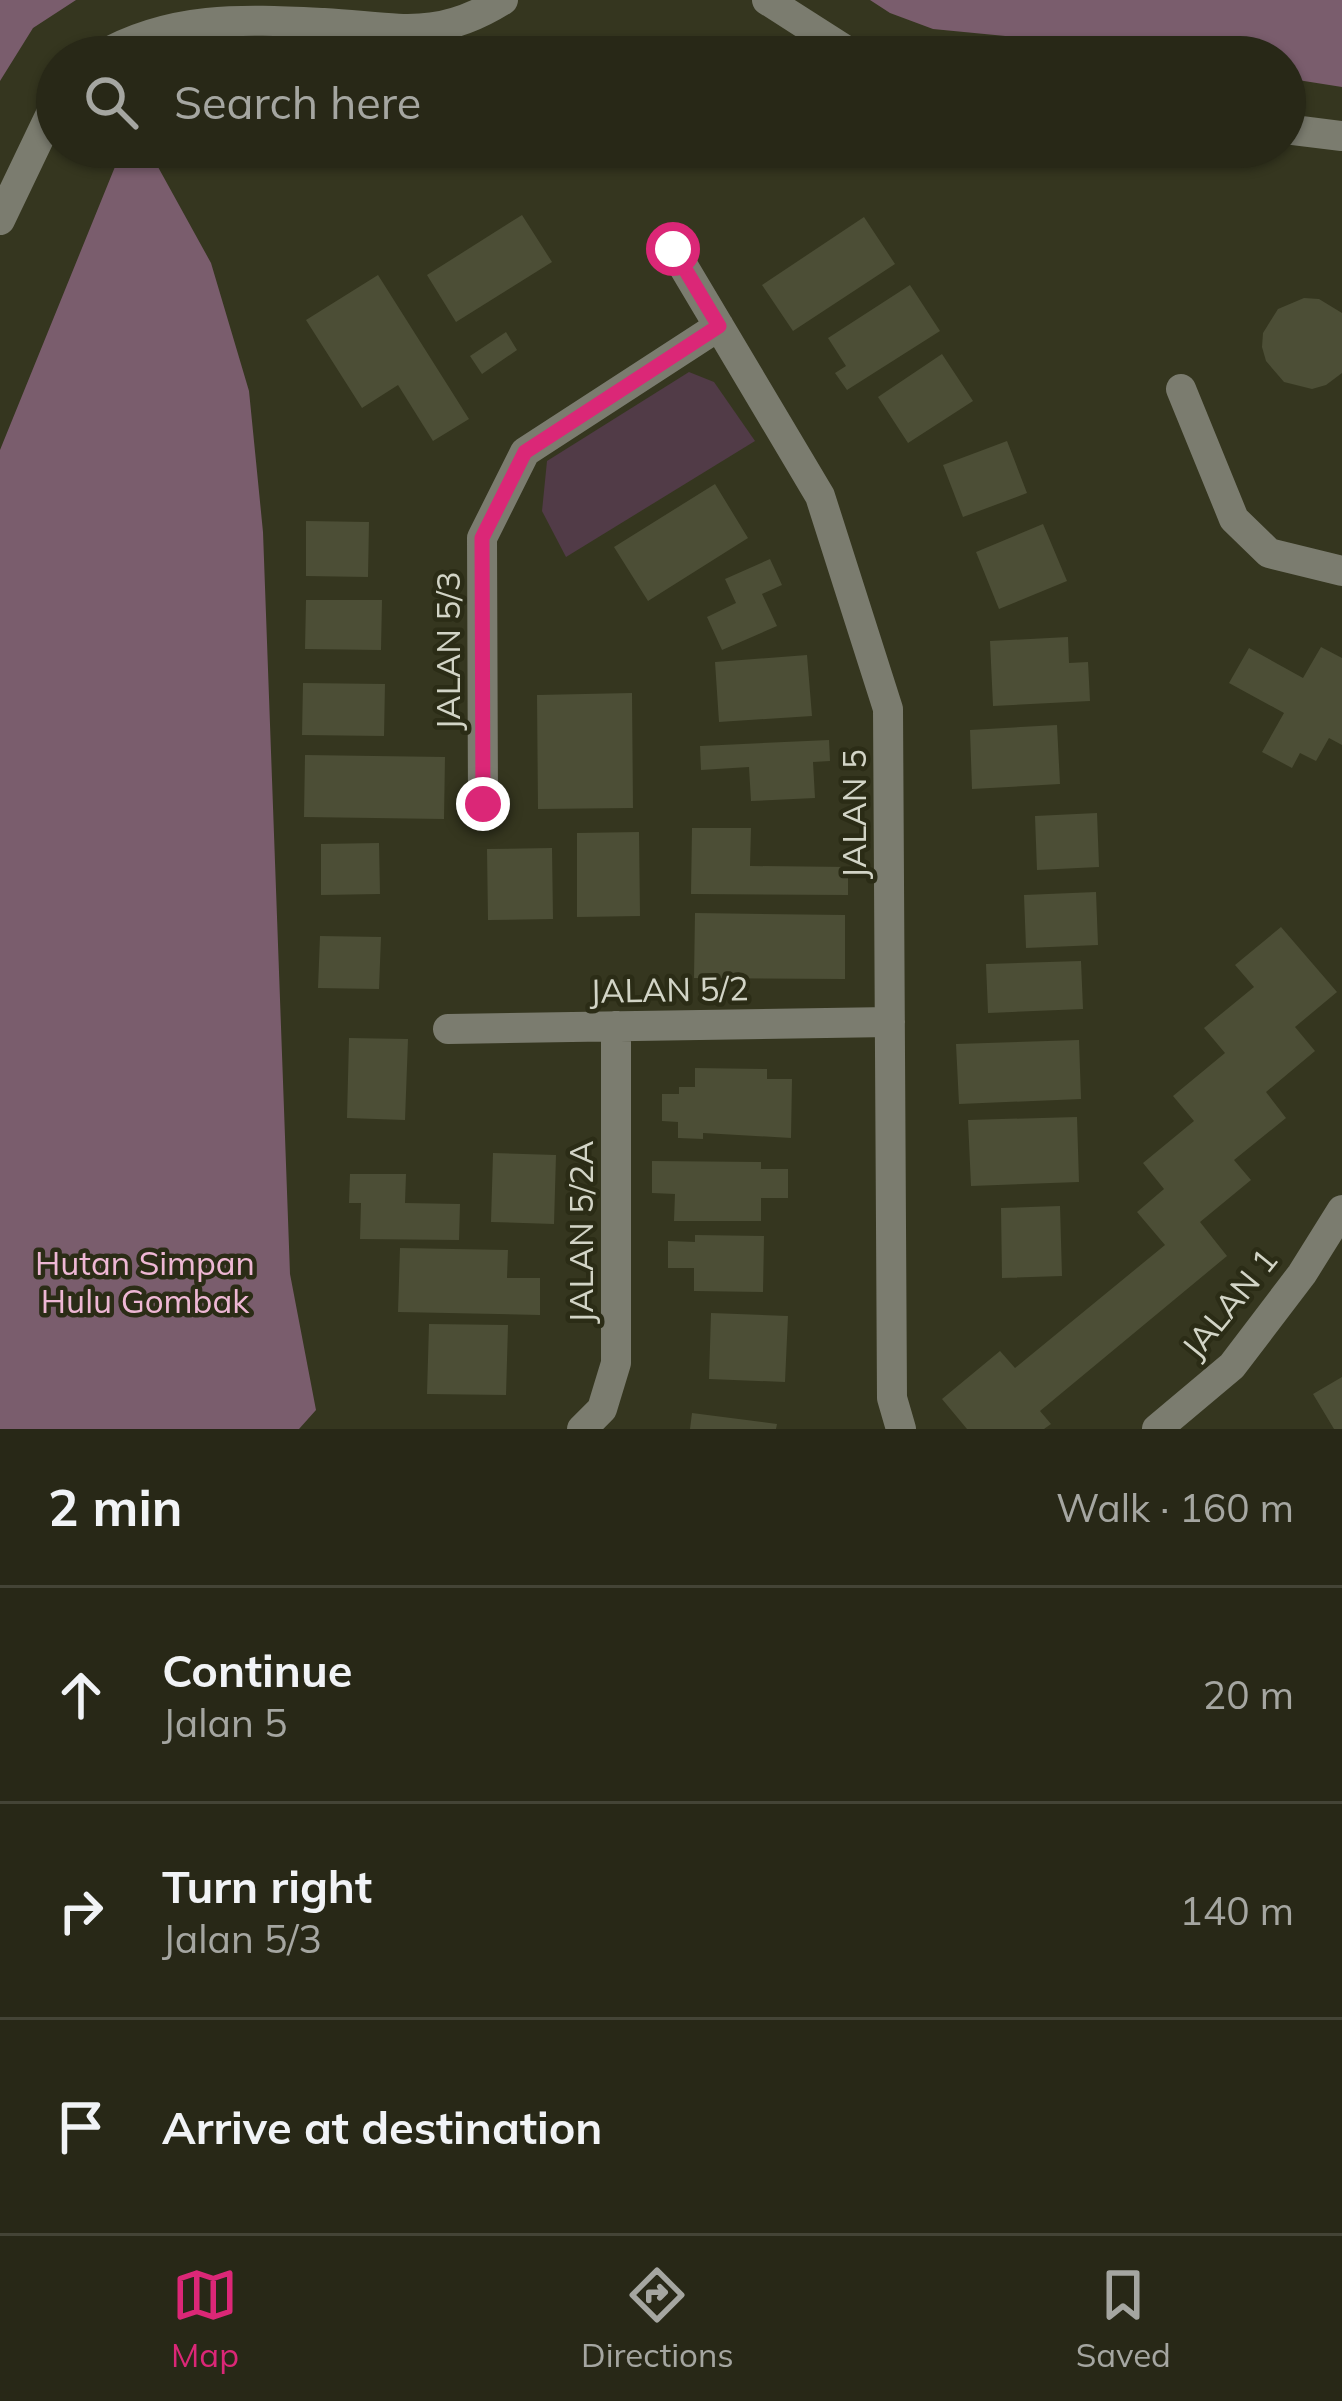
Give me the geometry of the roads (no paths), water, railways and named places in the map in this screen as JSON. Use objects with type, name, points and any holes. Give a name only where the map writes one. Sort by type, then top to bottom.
[{"type":"street","points":[[145,36],[178,24],[326,23],[403,31],[469,21],[503,0]]},
{"type":"street","points":[[767,0],[823,36]]},
{"type":"street","points":[[1306,131],[1342,136]]},
{"type":"street","points":[[0,220],[36,145]]},
{"type":"street","name":"JALAN 5","points":[[673,249],[820,496],[888,709],[892,1399],[901,1429]]},
{"type":"street","name":"JALAN 5/3","points":[[483,804],[482,538],[525,452],[719,326]]},
{"type":"street","points":[[1181,389],[1234,519],[1269,554],[1342,571]]},
{"type":"street","name":"JALAN 5/2","points":[[448,1029],[890,1022]]},
{"type":"street","name":"JALAN 5/2A","points":[[582,1429],[602,1409],[616,1363],[616,1026]]},
{"type":"street","name":"JALAN 1","points":[[1157,1429],[1232,1366],[1302,1274],[1342,1210]]},
{"type":"park label","name":"Hutan Simpan Hulu Gombak","points":[[145,1281]]}]
